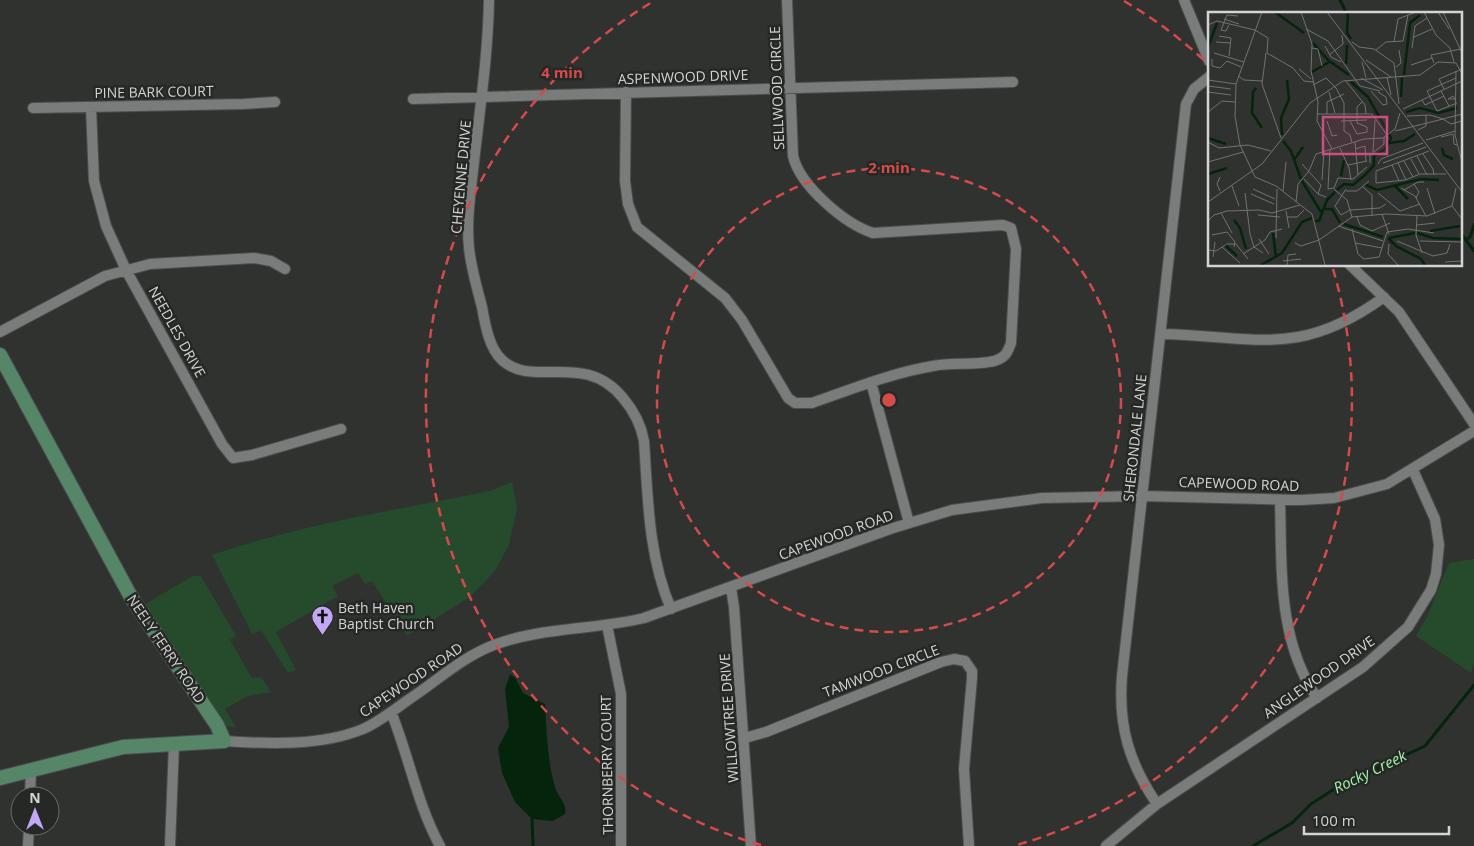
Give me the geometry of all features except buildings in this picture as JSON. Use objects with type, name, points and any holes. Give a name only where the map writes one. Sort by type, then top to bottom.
[{"type":"street","name":"CHEYENNE DRIVE","points":[[489,0],[489,36],[470,203],[469,249],[492,346],[502,360],[522,370],[578,372],[594,375],[612,386],[631,408],[640,425],[644,441],[655,562],[661,586],[671,609]]},
{"type":"street","name":"SELLWOOD CIRCLE","points":[[626,92],[625,181],[628,204],[637,227],[724,298],[742,320],[784,394],[792,401],[812,402],[909,370],[940,364],[990,362],[1006,354],[1011,343],[1016,249],[1011,228],[1003,225],[880,233],[854,225],[809,186],[798,172],[794,156],[787,0]]},
{"type":"street","points":[[1184,0],[1208,59]]},
{"type":"street","name":"SHERONDALE LANE","points":[[1157,804],[1142,782],[1132,761],[1125,734],[1121,706],[1122,676],[1186,104],[1194,89],[1208,78]]},
{"type":"street","name":"ASPENWOOD DRIVE","points":[[414,99],[1013,82]]},
{"type":"street","name":"PINE BARK COURT","points":[[33,108],[275,102]]},
{"type":"street","name":"NEEDLES DRIVE","points":[[91,106],[92,166],[97,198],[106,226],[126,270],[222,444],[233,458],[252,455],[340,429]]},
{"type":"street","points":[[0,332],[105,276],[126,270],[174,261],[254,258],[271,261],[285,269]]},
{"type":"street","points":[[1351,266],[1404,318],[1474,424]]},
{"type":"street","points":[[1161,334],[1259,341],[1293,339],[1340,325],[1384,297]]},
{"type":"street","name":"NEELY FERRY ROAD","points":[[0,355],[131,597],[217,725],[224,741]]},
{"type":"street","points":[[871,382],[909,523]]},
{"type":"street","name":"CAPEWOOD ROAD","points":[[224,741],[329,739],[363,729],[391,712],[459,663],[495,645],[528,636],[644,618],[909,523],[952,510],[1004,501],[1042,498],[1143,496],[1320,500],[1352,495],[1387,484],[1413,470],[1474,431]]},
{"type":"street","name":"ANGLEWOOD DRIVE","points":[[1106,846],[1157,804],[1363,667],[1397,638],[1417,615],[1431,590],[1439,559],[1438,532],[1422,486],[1413,470]]},
{"type":"street","points":[[1280,500],[1284,604],[1289,635],[1298,665],[1318,698]]},
{"type":"street","name":"WILLOWTREE DRIVE","points":[[731,588],[745,738],[751,846]]},
{"type":"street","name":"THORNBERRY COURT","points":[[607,625],[621,694],[621,846]]},
{"type":"street","name":"TAMWOOD CIRCLE","points":[[745,738],[766,732],[941,662],[954,659],[965,661],[972,671],[964,769],[969,846]]},
{"type":"street","points":[[391,712],[400,734],[425,816],[440,846]]},
{"type":"street","points":[[0,778],[114,749],[224,741]]},
{"type":"street","points":[[170,846],[174,744]]},
{"type":"street","points":[[30,786],[31,770]]},
{"type":"shaded area","points":[[512,482],[517,508],[509,545],[495,571],[470,597],[407,636],[372,581],[365,584],[358,573],[332,586],[338,596],[276,632],[296,670],[288,673],[261,630],[252,634],[212,555],[315,526],[490,491]]},
{"type":"shaded area","points":[[1474,559],[1474,663],[1471,673],[1416,636],[1427,617],[1449,563]]},
{"type":"shaded area","points":[[193,576],[201,576],[236,636],[230,640],[252,678],[261,677],[271,692],[248,696],[225,709],[236,727],[226,726],[145,604]]},
{"type":"shaded area","points":[[510,674],[516,679],[523,693],[545,704],[551,769],[556,790],[564,804],[565,810],[565,814],[553,821],[532,819],[515,802],[502,773],[498,748],[509,727],[505,689]]},
{"type":"waterway","name":"Rocky Creek","points":[[1340,0],[1346,12]]},
{"type":"waterway","points":[[1467,239],[1470,237],[1474,225]]},
{"type":"waterway","name":"Rocky Creek","points":[[1462,235],[1474,251]]},
{"type":"waterway","name":"Rocky Creek","points":[[1253,846],[1292,823],[1311,804],[1339,786],[1425,746],[1474,685]]},
{"type":"waterway","points":[[532,819],[533,846]]},
{"type":"place","name":"Beth Haven Baptist Church","points":[[322,635]]}]
